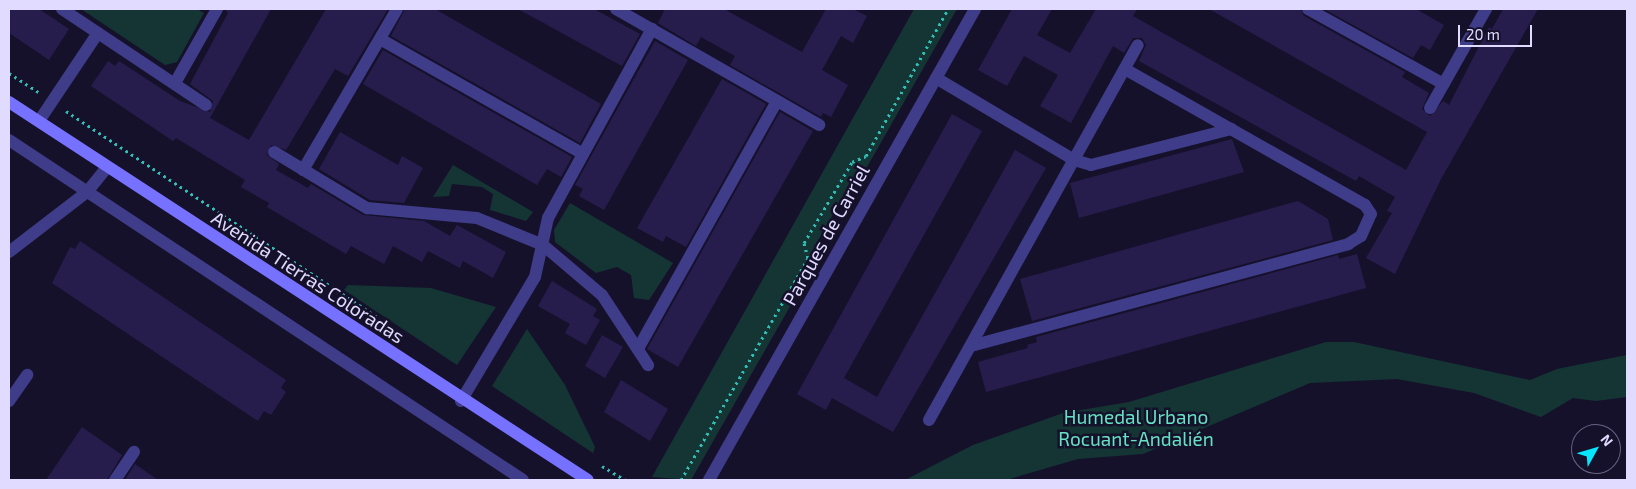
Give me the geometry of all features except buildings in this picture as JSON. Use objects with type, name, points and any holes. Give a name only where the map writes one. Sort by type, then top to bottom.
[{"type":"street","points":[[62,9],[206,104]]},
{"type":"street","points":[[175,83],[217,9]]},
{"type":"street","points":[[303,170],[397,9]]},
{"type":"street","points":[[616,9],[819,125]]},
{"type":"street","name":"Parques de Carriel","points":[[709,480],[976,9]]},
{"type":"street","points":[[1430,108],[1486,9]]},
{"type":"street","points":[[1316,11],[1444,84]]},
{"type":"street","points":[[461,401],[535,277],[548,218],[652,29]]},
{"type":"street","points":[[39,122],[98,33]]},
{"type":"street","points":[[380,39],[583,154]]},
{"type":"street","points":[[929,420],[1138,44]]},
{"type":"street","points":[[971,346],[1348,244],[1361,236],[1371,214],[1365,205],[1125,69]]},
{"type":"street","points":[[936,78],[1074,160],[1101,164],[1231,129]]},
{"type":"street","points":[[638,347],[778,101]]},
{"type":"street","name":"Avenida Tierras Coloradas","points":[[9,102],[461,401],[588,480]]},
{"type":"street","points":[[9,140],[523,480]]},
{"type":"street","points":[[274,152],[367,208],[477,218],[543,245],[602,295],[648,364]]},
{"type":"street","points":[[9,252],[87,192],[107,166]]},
{"type":"street","points":[[9,401],[26,375]]},
{"type":"street","points":[[115,480],[134,452]]},
{"type":"path","points":[[681,480],[808,258],[804,243],[852,162],[866,156],[948,9]]},
{"type":"path","points":[[9,73],[382,321]]},
{"type":"path","points":[[593,459],[625,480]]},
{"type":"green space","points":[[81,9],[197,9],[204,13],[177,62],[165,65]]},
{"type":"green space","points":[[914,9],[957,9],[867,167],[860,168],[813,249],[816,261],[691,480],[652,477]]},
{"type":"green space","points":[[453,165],[533,212],[526,221],[490,210],[493,194],[482,187],[452,184],[449,196],[433,197]]},
{"type":"green space","points":[[570,203],[673,263],[649,300],[634,298],[631,275],[617,267],[596,273],[555,242],[554,230]]},
{"type":"green space","points":[[348,285],[431,288],[496,307],[457,365],[344,290]]},
{"type":"green space","points":[[527,329],[565,385],[595,447],[593,453],[492,386]]},
{"type":"green space","name":"Humedal Urbano Rocuant-Andalién","points":[[1326,342],[1354,342],[1530,380],[1557,369],[1627,355],[1627,397],[1596,401],[1573,398],[1541,417],[1474,393],[1397,379],[1310,383],[1143,454],[1078,459],[1006,480],[905,480],[973,445],[1063,413],[1129,402]]}]
